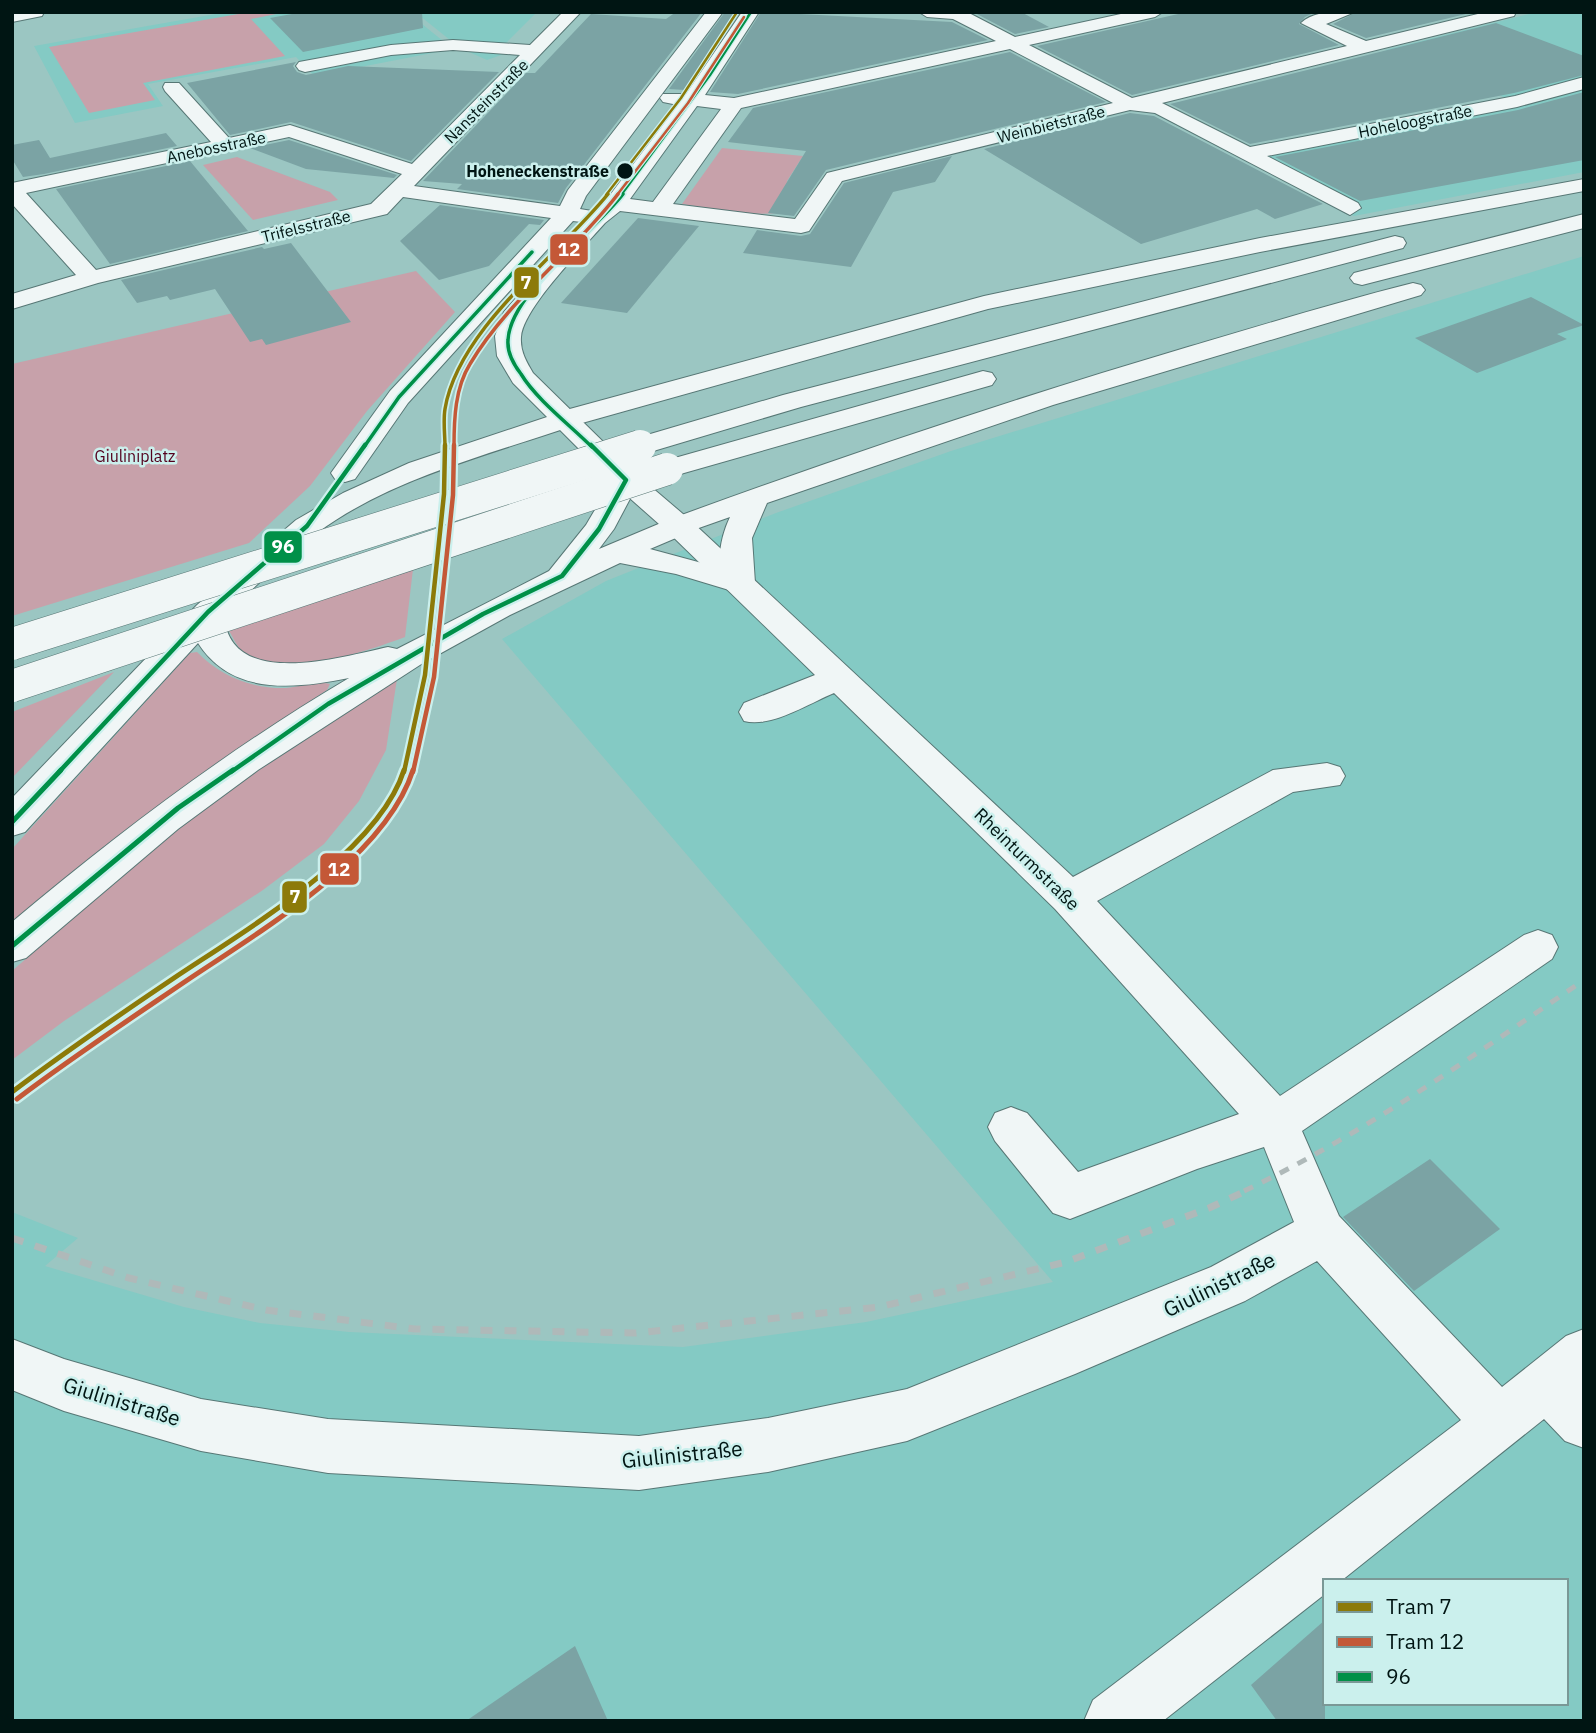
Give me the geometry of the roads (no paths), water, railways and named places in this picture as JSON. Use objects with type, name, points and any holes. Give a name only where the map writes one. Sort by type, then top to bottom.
[{"type":"main road","points":[[12,18],[37,12]]},
{"type":"main road","name":"Nansteinstraße","points":[[399,190],[573,12]]},
{"type":"main road","points":[[307,526],[399,397],[567,214],[576,195],[654,96],[715,12]]},
{"type":"main road","name":"Rheinturmstraße","points":[[751,12],[692,99],[606,211],[516,312],[508,336],[510,356],[522,377],[626,480],[679,526],[1069,898],[1276,1123],[1322,1232]]},
{"type":"main road","points":[[927,12],[957,13],[1008,43],[1131,105],[1160,108],[1350,208]]},
{"type":"main road","points":[[654,96],[734,104],[1155,12]]},
{"type":"main road","points":[[1347,12],[1310,23],[1364,47]]},
{"type":"main road","points":[[1432,12],[1461,23]]},
{"type":"main road","name":"Weinbietstraße","points":[[606,211],[659,209],[801,226],[834,177],[1508,12]]},
{"type":"main road","points":[[305,66],[391,50],[453,45],[536,51]]},
{"type":"main road","name":"Hoheloogstraße","points":[[1246,154],[1517,101],[1584,83]]},
{"type":"main road","points":[[172,87],[225,145]]},
{"type":"main road","points":[[659,209],[734,104]]},
{"type":"main road","name":"Anebosstraße","points":[[12,191],[290,131],[417,172]]},
{"type":"main road","points":[[12,822],[208,612],[307,526],[353,499],[419,469],[565,419],[984,303],[1260,245],[1584,185]]},
{"type":"main road","points":[[399,190],[567,214],[606,211]]},
{"type":"main road","name":"Trifelsstraße","points":[[12,302],[91,278],[379,209],[399,190]]},
{"type":"main road","points":[[12,191],[91,278]]},
{"type":"main road","points":[[12,644],[640,446],[792,401],[1584,195]]},
{"type":"main road","points":[[1343,282],[1584,220]]},
{"type":"main road","points":[[12,946],[178,808],[328,704],[410,654],[614,552],[756,496],[923,438],[1584,238]]},
{"type":"main road","points":[[12,686],[667,469],[1007,372]]},
{"type":"main road","points":[[562,576],[599,529],[626,480]]},
{"type":"main road","points":[[614,552],[681,565],[739,583],[733,551],[742,520],[756,496]]},
{"type":"main road","points":[[208,612],[211,638],[231,664],[271,675],[302,675],[410,654]]},
{"type":"main road","points":[[756,712],[839,678]]},
{"type":"main road","points":[[1069,898],[1286,779],[1327,776]]},
{"type":"main road","points":[[1012,1127],[1070,1196],[1194,1149],[1276,1123],[1538,947]]},
{"type":"main road","points":[[1322,1232],[1500,1423]]},
{"type":"main road","name":"Giulinistraße","points":[[12,1364],[64,1385],[201,1425],[328,1446],[639,1463],[768,1445],[907,1415],[1228,1284],[1322,1232]]},
{"type":"main road","points":[[1114,1721],[1500,1423],[1565,1368],[1584,1422]]},
{"type":"railway","points":[[1244,1191],[1289,1169],[1375,1119],[1460,1065],[1584,980]]},
{"type":"railway","points":[[12,1238],[129,1278],[266,1310],[415,1329],[636,1333],[879,1307],[1066,1262],[1209,1208],[1248,1190]]},
{"type":"tram line","name":"7","points":[[12,1092],[65,1052],[312,885],[383,812],[402,777],[412,745],[425,675],[444,494],[445,409],[461,361],[490,322],[605,197],[681,98],[737,12]]},
{"type":"tram line","name":"12","points":[[17,1099],[70,1059],[317,892],[390,817],[410,780],[420,748],[434,677],[453,495],[454,410],[469,365],[497,328],[612,202],[688,103],[744,17]]},
{"type":"place","name":"Hoheneckenstraße","points":[[625,171]]},
{"type":"park label","name":"Giuliniplatz","points":[[135,456]]}]
